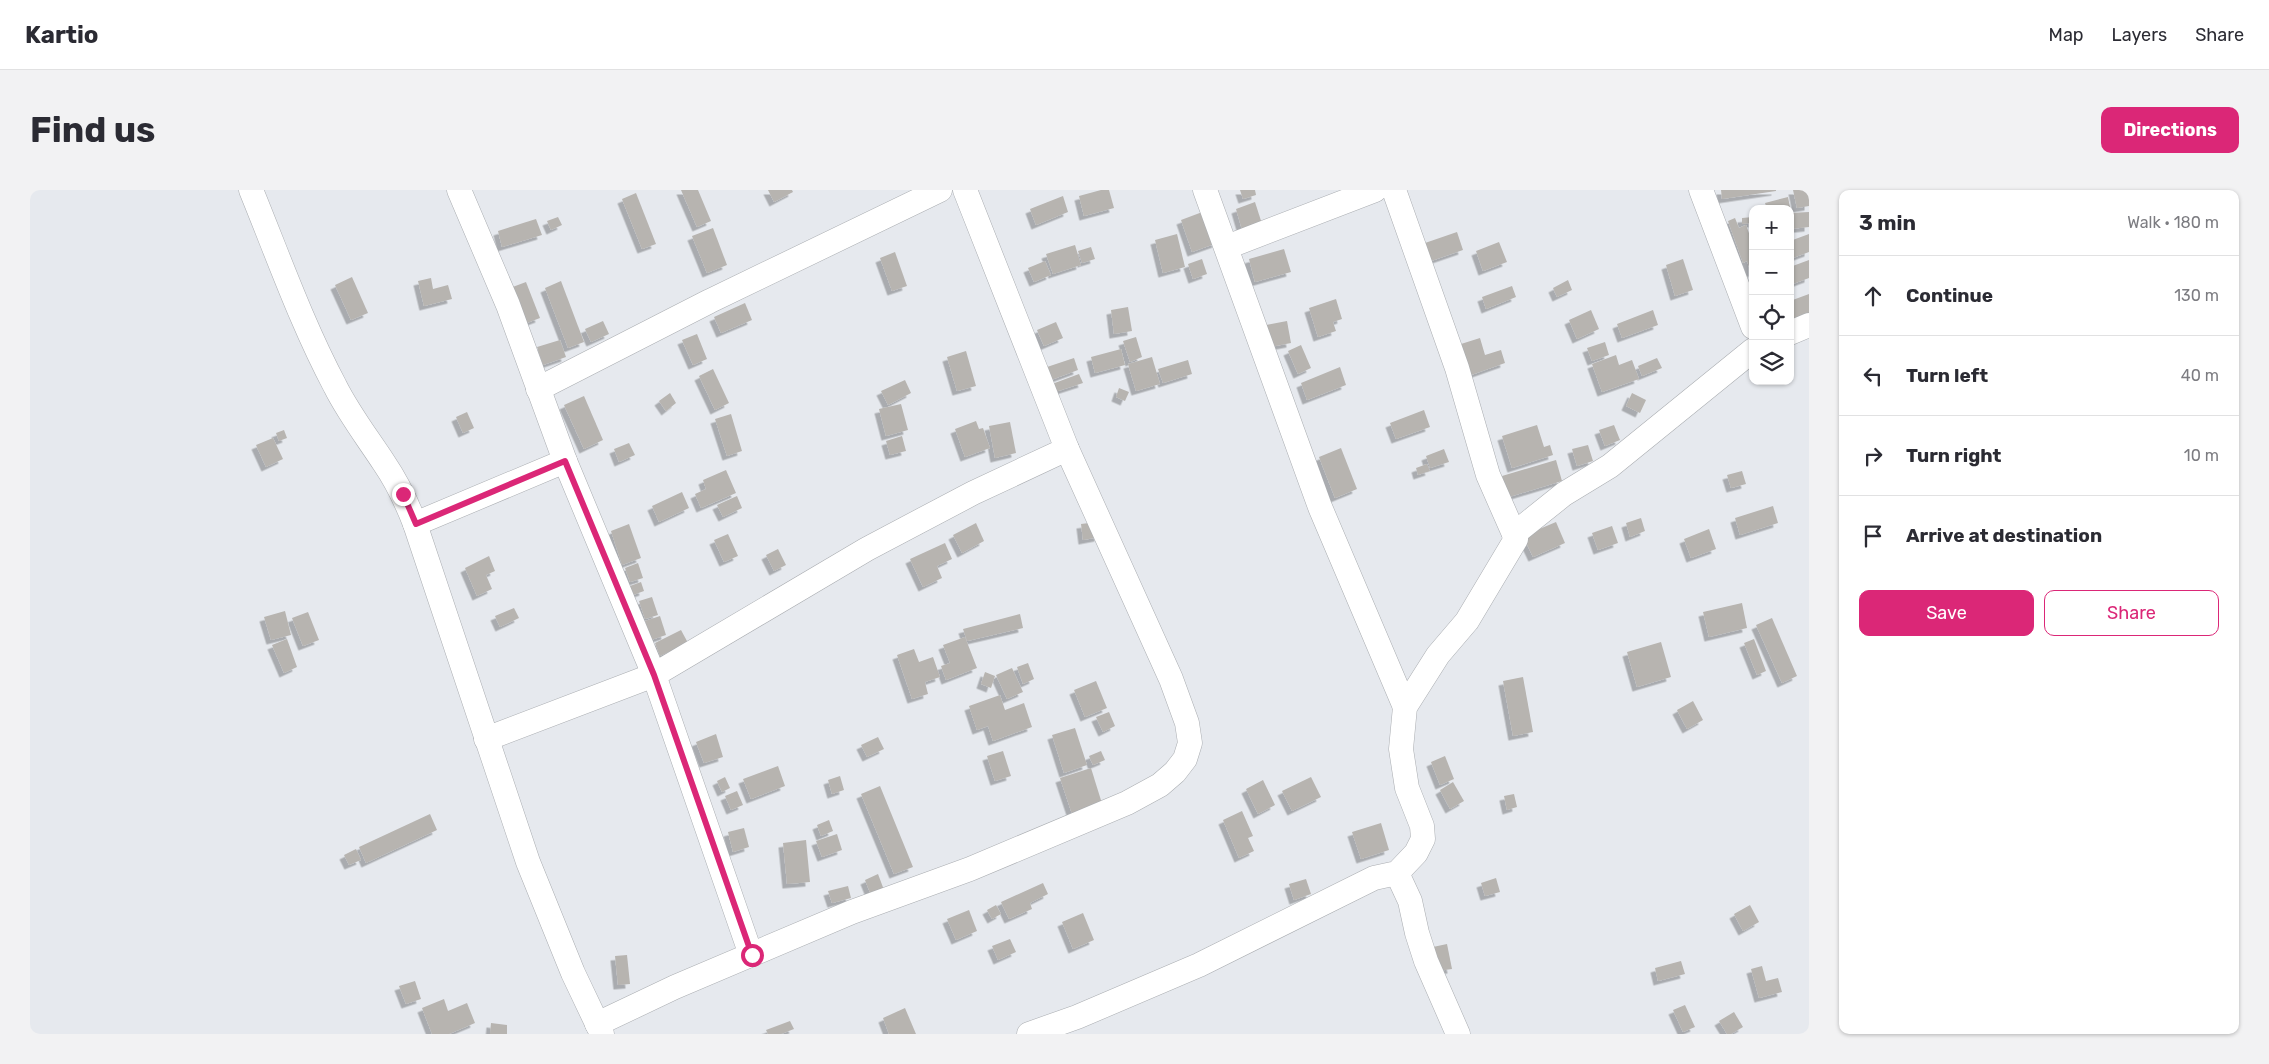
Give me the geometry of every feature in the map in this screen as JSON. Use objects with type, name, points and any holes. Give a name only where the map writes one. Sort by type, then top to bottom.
[{"type":"street","points":[[251,190],[313,342],[334,386],[354,422],[384,463],[403,494],[416,524],[528,862],[574,973],[600,1029],[675,987],[852,912],[970,869],[1127,803],[1160,785],[1175,772],[1185,758],[1190,743],[1187,723],[1171,678],[1067,449],[965,190]]},
{"type":"street","points":[[459,190],[508,305],[565,461],[654,675],[752,955]]},
{"type":"street","points":[[538,389],[710,301],[940,190]]},
{"type":"street","points":[[1205,190],[1320,507],[1405,707]]},
{"type":"street","points":[[1227,247],[1376,190]]},
{"type":"street","points":[[1029,1034],[1077,1017],[1199,965],[1374,878],[1397,874],[1416,852],[1423,839],[1422,826],[1407,788],[1401,749],[1405,707],[1438,655],[1467,621],[1516,539],[1488,474],[1457,368],[1394,190]]},
{"type":"street","points":[[1702,190],[1749,316]]},
{"type":"street","points":[[1794,332],[1809,325]]},
{"type":"street","points":[[1514,534],[1564,494],[1610,466],[1749,353]]},
{"type":"street","points":[[486,739],[654,675],[868,549],[973,493],[1067,449]]},
{"type":"street","points":[[416,524],[565,461]]},
{"type":"street","points":[[1397,874],[1410,901],[1426,961],[1458,1034]]},
{"type":"building","points":[[681,190],[698,190],[711,221],[697,227]]},
{"type":"building","points":[[768,190],[792,190],[793,192],[774,202]]},
{"type":"building","points":[[1101,190],[1109,190],[1114,208],[1084,216],[1079,196]]},
{"type":"building","points":[[1240,190],[1255,190],[1256,195],[1243,199]]},
{"type":"building","points":[[1721,190],[1776,190],[1776,191],[1722,199]]},
{"type":"building","points":[[1793,190],[1809,190],[1809,206],[1797,208]]},
{"type":"building","points":[[636,193],[656,244],[642,249],[622,199]]},
{"type":"building","points":[[1063,196],[1068,212],[1036,225],[1030,209]]},
{"type":"building","points":[[1788,197],[1790,205],[1766,205],[1765,203]]},
{"type":"building","points":[[1255,202],[1263,227],[1243,233],[1236,209]]},
{"type":"building","points":[[1205,211],[1217,243],[1192,252],[1181,220]]},
{"type":"building","points":[[1809,212],[1809,227],[1794,229],[1794,213]]},
{"type":"building","points":[[558,217],[562,225],[551,230],[547,221]]},
{"type":"building","points":[[1749,217],[1749,223],[1742,224],[1742,218]]},
{"type":"building","points":[[1735,218],[1739,228],[1746,225],[1749,233],[1749,267],[1747,261],[1743,263],[1728,221]]},
{"type":"building","points":[[536,219],[542,235],[502,247],[498,231]]},
{"type":"building","points":[[713,228],[727,265],[707,273],[692,236]]},
{"type":"building","points":[[1457,232],[1463,250],[1431,261],[1425,243]]},
{"type":"building","points":[[1177,234],[1185,267],[1163,273],[1155,240]]},
{"type":"building","points":[[1809,234],[1809,252],[1794,258],[1794,240]]},
{"type":"building","points":[[1499,242],[1507,262],[1483,271],[1476,251]]},
{"type":"building","points":[[1075,245],[1081,265],[1053,274],[1046,254]]},
{"type":"building","points":[[1091,247],[1095,259],[1082,263],[1078,251]]},
{"type":"building","points":[[1284,249],[1291,272],[1255,282],[1249,259]]},
{"type":"building","points":[[895,252],[907,286],[892,291],[880,258]]},
{"type":"building","points":[[1202,259],[1207,274],[1193,279],[1188,264]]},
{"type":"building","points":[[1683,259],[1693,290],[1675,296],[1666,265]]},
{"type":"building","points":[[1809,260],[1809,278],[1794,284],[1794,266]]},
{"type":"building","points":[[1045,261],[1051,275],[1034,282],[1028,268]]},
{"type":"building","points":[[352,277],[368,313],[351,320],[335,285]]},
{"type":"building","points":[[431,278],[433,289],[448,285],[452,299],[424,306],[418,281]]},
{"type":"building","points":[[1568,280],[1572,290],[1557,297],[1553,288]]},
{"type":"building","points":[[561,281],[584,342],[568,348],[545,288]]},
{"type":"building","points":[[526,282],[540,318],[524,324],[510,288]]},
{"type":"building","points":[[1512,286],[1516,297],[1486,309],[1482,297]]},
{"type":"building","points":[[1809,294],[1809,315],[1794,321],[1794,300]]},
{"type":"building","points":[[1336,299],[1342,319],[1333,322],[1336,331],[1318,337],[1309,308]]},
{"type":"building","points":[[745,303],[752,320],[721,333],[714,317]]},
{"type":"building","points":[[1128,307],[1132,331],[1114,334],[1111,310]]},
{"type":"building","points":[[1591,310],[1599,329],[1577,339],[1569,320]]},
{"type":"building","points":[[1653,310],[1658,325],[1622,338],[1617,324]]},
{"type":"building","points":[[603,321],[609,334],[591,342],[585,329]]},
{"type":"building","points":[[1287,321],[1291,343],[1270,347],[1266,325]]},
{"type":"building","points":[[1056,322],[1063,338],[1044,346],[1037,330]]},
{"type":"building","points":[[697,334],[707,359],[693,365],[682,340]]},
{"type":"building","points":[[1136,337],[1142,357],[1130,362],[1123,341]]},
{"type":"building","points":[[1480,338],[1485,355],[1501,350],[1505,363],[1471,375],[1461,344]]},
{"type":"building","points":[[560,340],[566,357],[543,365],[537,347]]},
{"type":"building","points":[[1605,342],[1609,355],[1592,361],[1587,348]]},
{"type":"building","points":[[1301,345],[1311,368],[1298,374],[1288,351]]},
{"type":"building","points":[[1121,349],[1125,365],[1095,373],[1091,357]]},
{"type":"building","points":[[966,351],[976,386],[957,391],[947,357]]},
{"type":"building","points":[[1616,355],[1619,365],[1632,360],[1639,379],[1602,392],[1592,364]]},
{"type":"building","points":[[1152,357],[1160,384],[1136,391],[1128,364]]},
{"type":"building","points":[[1074,358],[1078,370],[1051,380],[1047,367]]},
{"type":"building","points":[[1657,358],[1662,368],[1642,376],[1638,366]]},
{"type":"building","points":[[1188,360],[1192,374],[1163,383],[1158,369]]},
{"type":"building","points":[[1340,367],[1346,385],[1307,400],[1301,383]]},
{"type":"building","points":[[713,369],[729,403],[715,410],[699,376]]},
{"type":"building","points":[[1079,374],[1083,383],[1055,392],[1052,384]]},
{"type":"building","points":[[905,380],[911,393],[888,405],[881,391]]},
{"type":"building","points":[[1119,388],[1129,392],[1125,401],[1116,397]]},
{"type":"building","points":[[670,393],[676,403],[666,411],[659,401]]},
{"type":"building","points":[[1632,393],[1646,400],[1640,413],[1626,406]]},
{"type":"building","points":[[584,396],[603,440],[584,449],[564,405]]},
{"type":"building","points":[[901,404],[908,430],[886,436],[879,409]]},
{"type":"building","points":[[1424,410],[1430,427],[1396,439],[1390,423]]},
{"type":"building","points":[[467,412],[474,428],[463,433],[456,417]]},
{"type":"building","points":[[731,414],[742,451],[727,456],[715,419]]},
{"type":"building","points":[[976,421],[979,429],[983,428],[990,448],[965,457],[955,429]]},
{"type":"building","points":[[1010,422],[1016,453],[995,458],[989,426]]},
{"type":"building","points":[[1537,425],[1544,447],[1550,445],[1553,455],[1512,468],[1502,436]]},
{"type":"building","points":[[1614,425],[1620,440],[1605,446],[1599,430]]},
{"type":"building","points":[[284,430],[287,438],[279,441],[276,433]]},
{"type":"building","points":[[902,436],[906,451],[890,455],[886,441]]},
{"type":"building","points":[[273,438],[283,459],[266,467],[256,445]]},
{"type":"building","points":[[629,443],[635,455],[619,462],[614,449]]},
{"type":"building","points":[[1588,445],[1593,461],[1577,466],[1572,449]]},
{"type":"building","points":[[1341,448],[1357,489],[1335,498],[1319,457]]},
{"type":"building","points":[[1444,449],[1449,462],[1430,468],[1426,456]]},
{"type":"building","points":[[1556,460],[1562,481],[1509,497],[1502,476]]},
{"type":"building","points":[[1427,464],[1430,471],[1418,475],[1416,468]]},
{"type":"building","points":[[726,470],[736,493],[701,508],[695,494],[706,489],[703,480]]},
{"type":"building","points":[[1742,471],[1746,484],[1731,488],[1727,475]]},
{"type":"building","points":[[682,492],[689,508],[659,522],[652,506]]},
{"type":"building","points":[[737,496],[742,508],[723,517],[717,505]]},
{"type":"building","points":[[1773,506],[1778,523],[1740,535],[1735,518]]},
{"type":"building","points":[[1641,518],[1645,531],[1630,537],[1626,523]]},
{"type":"building","points":[[1097,522],[1099,537],[1083,540],[1081,524]]},
{"type":"building","points":[[1556,522],[1565,543],[1533,557],[1523,536]]},
{"type":"building","points":[[976,523],[984,541],[962,553],[953,535]]},
{"type":"building","points":[[629,524],[641,558],[622,565],[611,531]]},
{"type":"building","points":[[1612,526],[1618,543],[1598,550],[1592,533]]},
{"type":"building","points":[[1709,529],[1716,549],[1691,558],[1684,539]]},
{"type":"building","points":[[728,534],[738,556],[724,562],[714,540]]},
{"type":"building","points":[[945,543],[952,559],[937,566],[942,578],[923,587],[910,559]]},
{"type":"building","points":[[778,549],[786,565],[774,571],[766,555]]},
{"type":"building","points":[[489,556],[495,571],[486,575],[492,589],[477,596],[465,568]]},
{"type":"building","points":[[638,563],[643,578],[630,582],[625,568]]},
{"type":"building","points":[[641,582],[644,591],[633,595],[630,586]]},
{"type":"building","points":[[652,597],[658,615],[645,619],[639,601]]},
{"type":"building","points":[[1742,603],[1747,628],[1709,637],[1703,612]]},
{"type":"building","points":[[514,608],[519,618],[500,627],[495,616]]},
{"type":"building","points":[[285,611],[291,635],[271,640],[264,617]]},
{"type":"building","points":[[308,612],[319,640],[303,646],[292,618]]},
{"type":"building","points":[[1020,614],[1023,628],[967,641],[963,629]]},
{"type":"building","points":[[660,616],[666,635],[651,640],[645,621]]},
{"type":"building","points":[[1772,618],[1797,676],[1782,683],[1756,625]]},
{"type":"building","points":[[681,630],[688,643],[660,656],[655,643]]},
{"type":"building","points":[[965,637],[977,668],[946,680],[941,666],[950,663],[943,645]]},
{"type":"building","points":[[287,639],[297,667],[284,673],[272,645]]},
{"type":"building","points":[[1754,639],[1766,671],[1757,675],[1744,643]]},
{"type":"building","points":[[1661,642],[1671,677],[1637,687],[1627,652]]},
{"type":"building","points":[[914,649],[919,662],[933,657],[940,677],[925,682],[928,694],[912,699],[897,655]]},
{"type":"building","points":[[1028,663],[1034,679],[1023,684],[1017,667]]},
{"type":"building","points":[[1012,668],[1023,692],[1007,699],[996,675]]},
{"type":"building","points":[[985,672],[995,676],[991,688],[981,684]]},
{"type":"building","points":[[1523,677],[1533,732],[1513,736],[1503,681]]},
{"type":"building","points":[[1096,681],[1107,708],[1085,717],[1074,690]]},
{"type":"building","points":[[1000,695],[1005,710],[1024,703],[1032,727],[993,741],[988,726],[977,730],[969,706]]},
{"type":"building","points":[[1693,701],[1703,720],[1687,729],[1677,710]]},
{"type":"building","points":[[1109,712],[1115,726],[1103,732],[1096,717]]},
{"type":"building","points":[[1075,728],[1087,765],[1064,773],[1052,735]]},
{"type":"building","points":[[716,734],[723,757],[704,763],[696,742]]},
{"type":"building","points":[[878,737],[884,749],[867,757],[861,745]]},
{"type":"building","points":[[1003,751],[1011,776],[995,781],[987,756]]},
{"type":"building","points":[[1101,751],[1105,760],[1093,765],[1089,756]]},
{"type":"building","points":[[1445,756],[1454,779],[1440,785],[1431,762]]},
{"type":"building","points":[[778,766],[785,786],[751,799],[743,779]]},
{"type":"building","points":[[1091,768],[1104,810],[1074,820],[1060,778]]},
{"type":"building","points":[[840,776],[844,790],[832,794],[828,780]]},
{"type":"building","points":[[725,777],[730,788],[722,792],[717,781]]},
{"type":"building","points":[[1311,777],[1321,797],[1292,811],[1282,791]]},
{"type":"building","points":[[1263,780],[1275,805],[1258,814],[1246,789]]},
{"type":"building","points":[[1453,782],[1464,801],[1450,809],[1440,790]]},
{"type":"building","points":[[880,786],[913,867],[894,874],[861,794]]},
{"type":"building","points":[[737,791],[743,805],[731,810],[725,796]]},
{"type":"building","points":[[1514,794],[1517,807],[1507,810],[1504,796]]},
{"type":"building","points":[[1242,811],[1253,836],[1248,838],[1254,851],[1239,858],[1223,820]]},
{"type":"building","points":[[430,814],[437,830],[366,863],[359,847]]},
{"type":"building","points":[[829,820],[833,831],[821,836],[817,825]]},
{"type":"building","points":[[1381,823],[1389,850],[1361,859],[1352,832]]},
{"type":"building","points":[[744,828],[749,847],[733,852],[728,832]]},
{"type":"building","points":[[837,834],[842,850],[822,857],[816,841]]},
{"type":"building","points":[[806,840],[810,882],[787,884],[783,843]]},
{"type":"building","points":[[356,849],[361,860],[349,865],[344,855]]},
{"type":"building","points":[[878,874],[884,890],[871,895],[865,880]]},
{"type":"building","points":[[1496,878],[1500,892],[1485,896],[1481,883]]},
{"type":"building","points":[[1306,879],[1311,894],[1294,900],[1289,884]]},
{"type":"building","points":[[1043,883],[1048,894],[1030,903],[1032,909],[1009,919],[1001,902]]},
{"type":"building","points":[[848,886],[851,898],[832,903],[828,891]]},
{"type":"building","points":[[996,905],[1001,914],[992,919],[987,910]]},
{"type":"building","points":[[1750,905],[1759,922],[1743,931],[1734,914]]},
{"type":"building","points":[[969,910],[977,931],[956,940],[947,919]]},
{"type":"building","points":[[1083,913],[1094,940],[1073,949],[1062,922]]},
{"type":"building","points":[[1010,939],[1016,952],[998,960],[992,946]]},
{"type":"building","points":[[1447,944],[1452,969],[1437,971],[1433,947]]},
{"type":"building","points":[[627,955],[630,984],[618,985],[615,956]]},
{"type":"building","points":[[1681,961],[1685,974],[1658,981],[1655,968]]},
{"type":"building","points":[[1762,966],[1766,981],[1778,978],[1782,992],[1759,998],[1751,969]]},
{"type":"building","points":[[415,981],[421,999],[406,1004],[399,986]]},
{"type":"building","points":[[444,999],[448,1011],[467,1003],[475,1023],[449,1034],[432,1034],[422,1008]]},
{"type":"building","points":[[1685,1005],[1695,1027],[1683,1032],[1673,1010]]},
{"type":"building","points":[[905,1008],[916,1034],[889,1034],[883,1018]]},
{"type":"building","points":[[1734,1012],[1743,1027],[1731,1034],[1727,1034],[1719,1021]]},
{"type":"building","points":[[790,1021],[794,1029],[781,1034],[768,1034],[766,1030]]},
{"type":"building","points":[[491,1023],[507,1025],[507,1034],[490,1034]]},
{"type":"route","points":[[403,494],[416,524],[565,461],[654,675],[752,955]]}]
